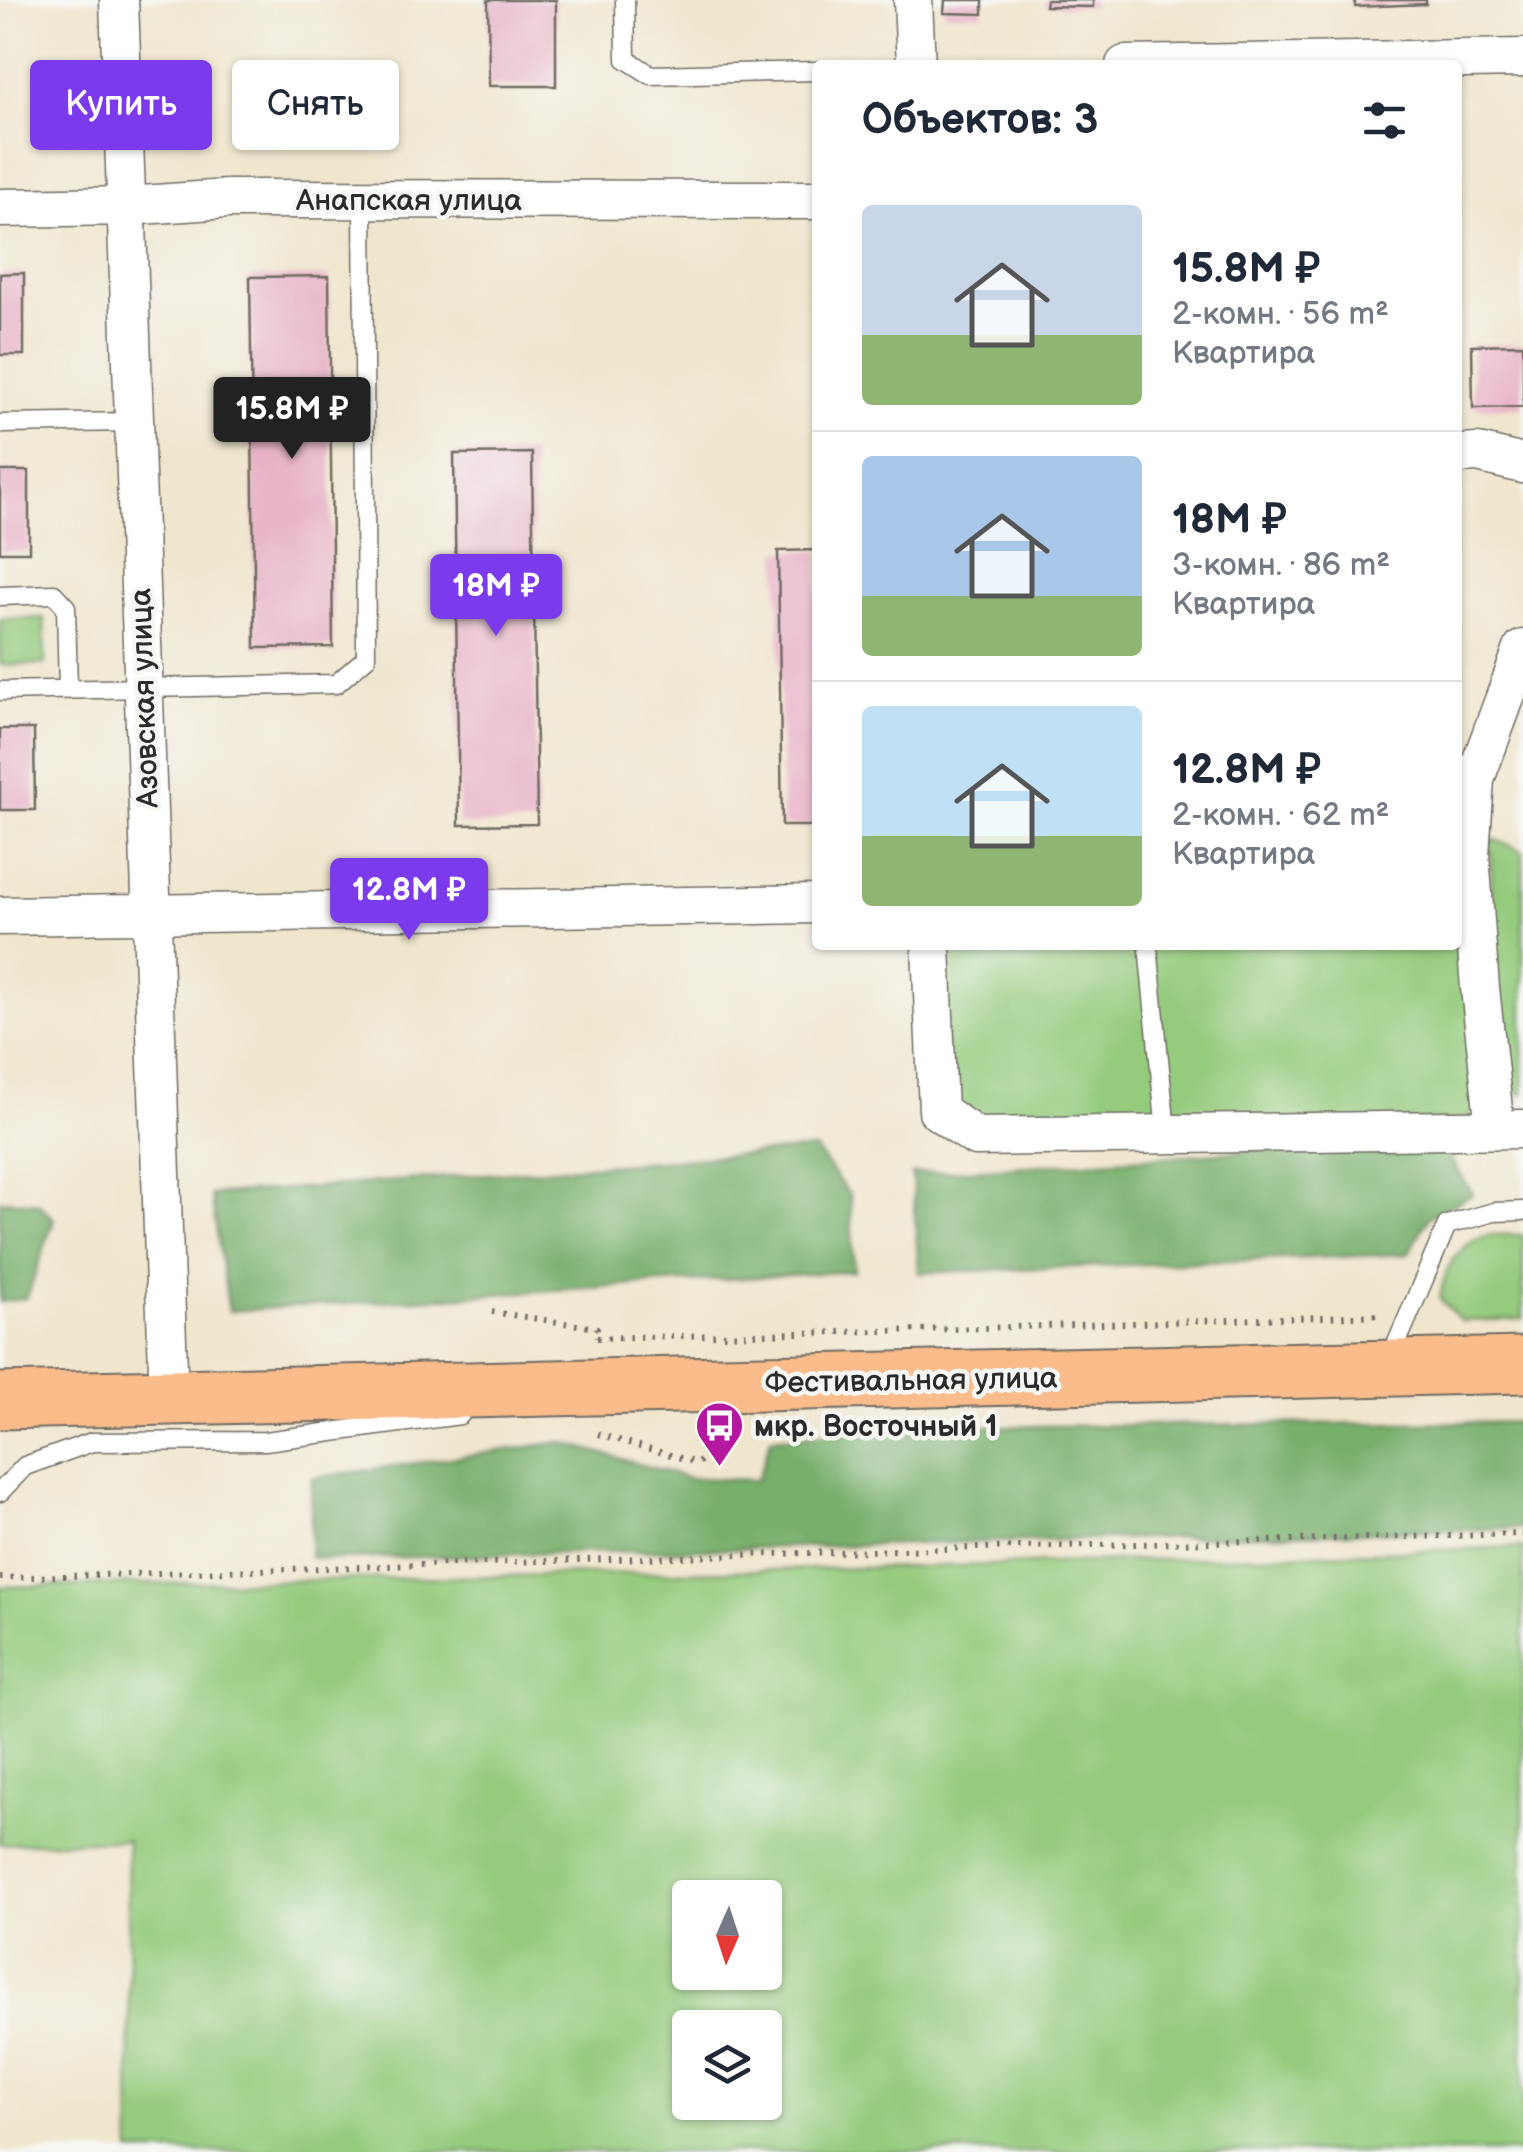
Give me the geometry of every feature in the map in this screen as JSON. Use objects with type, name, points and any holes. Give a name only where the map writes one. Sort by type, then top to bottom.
[{"type":"main road","name":"Фестивальная улица","points":[[0,1401],[1523,1365]]},
{"type":"street","name":"Азовская улица","points":[[119,0],[170,1397]]},
{"type":"street","points":[[914,0],[916,60]]},
{"type":"street","points":[[1409,60],[1523,58]]},
{"type":"street","name":"Анапская улица","points":[[0,208],[127,206],[227,199],[812,200]]},
{"type":"street","points":[[1462,454],[1478,453],[1523,464]]},
{"type":"street","points":[[932,950],[938,1111],[976,1136],[1509,1128],[1480,988],[1464,855],[1475,779],[1523,648]]},
{"type":"street","points":[[0,916],[812,904]]},
{"type":"lane","points":[[625,0],[626,60],[652,75],[812,71]]},
{"type":"lane","points":[[0,691],[336,684],[366,658],[363,200]]},
{"type":"lane","points":[[0,424],[134,422]]},
{"type":"lane","points":[[0,596],[54,594],[66,608],[68,690]]},
{"type":"lane","points":[[1148,950],[1166,1132]]},
{"type":"lane","points":[[1386,1368],[1447,1225],[1494,1212],[1523,1211]]},
{"type":"lane","points":[[519,1408],[694,1385]]},
{"type":"lane","points":[[0,1492],[25,1466],[92,1442],[265,1441],[480,1413]]},
{"type":"path","points":[[597,1338],[1409,1314]]},
{"type":"path","points":[[0,1578],[1523,1534]]},
{"type":"green space","points":[[44,618],[45,664],[0,665],[0,619]]},
{"type":"green space","points":[[1490,838],[1523,851],[1523,1095],[1505,1085],[1497,1036]]},
{"type":"green space","points":[[1462,938],[1480,1098],[1466,1120],[975,1126],[946,1101],[943,950],[1462,950]]},
{"type":"green space","points":[[1437,1138],[1473,1194],[1429,1217],[1408,1254],[919,1273],[912,1174]]},
{"type":"green space","points":[[815,1149],[850,1196],[854,1271],[229,1311],[211,1195]]},
{"type":"green space","points":[[0,1200],[38,1203],[54,1219],[27,1298],[0,1302]]},
{"type":"green space","points":[[1523,1235],[1523,1319],[1461,1321],[1440,1299],[1452,1261],[1483,1237]]},
{"type":"green space","points":[[1523,1422],[1523,1528],[310,1557],[312,1478],[562,1442],[688,1478],[757,1480],[771,1438],[915,1427]]},
{"type":"green space","points":[[1523,1547],[1523,2152],[131,2152],[127,1840],[0,1844],[0,1587],[997,1565]]},
{"type":"building","points":[[488,0],[556,0],[556,86],[489,86]]},
{"type":"building","points":[[945,0],[983,0],[983,14],[944,13]]},
{"type":"building","points":[[1046,0],[1093,0],[1093,7],[1045,6]]},
{"type":"building","points":[[1355,0],[1426,0],[1426,4],[1355,7]]},
{"type":"building","points":[[24,273],[24,355],[0,355],[0,274]]},
{"type":"building","points":[[329,276],[333,647],[255,648],[250,277]]},
{"type":"building","points":[[1523,344],[1523,407],[1473,408],[1472,345]]},
{"type":"building","points":[[532,453],[537,824],[459,825],[454,454]]},
{"type":"building","points":[[0,471],[29,471],[29,552],[0,552]]},
{"type":"building","points":[[812,550],[812,826],[782,826],[778,551]]},
{"type":"building","points":[[0,729],[34,729],[35,810],[0,810]]},
{"type":"place","name":"мкр. Восточный 1","points":[[719,1468]]}]
